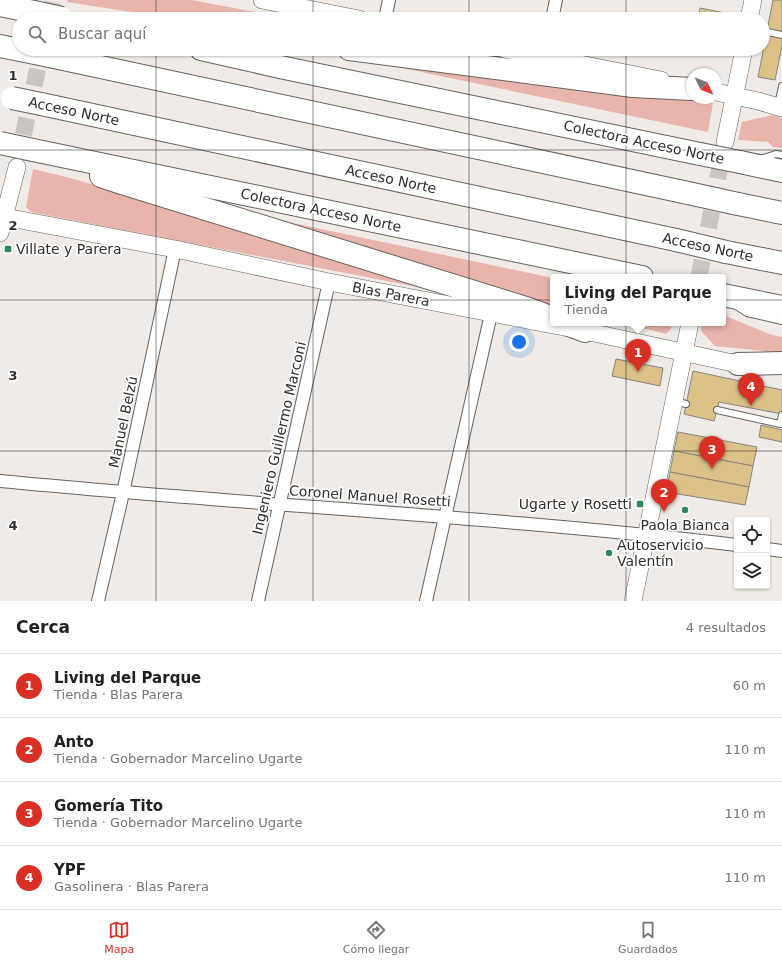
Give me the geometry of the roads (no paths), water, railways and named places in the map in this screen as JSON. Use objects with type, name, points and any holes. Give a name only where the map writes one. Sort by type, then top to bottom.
[{"type":"highway","points":[[0,5],[34,12]]},
{"type":"highway","points":[[0,46],[12,48]]},
{"type":"highway","points":[[50,56],[782,213]]},
{"type":"highway","name":"Colectora Acceso Norte","points":[[232,56],[782,171]]},
{"type":"highway","points":[[403,56],[633,86],[686,88]]},
{"type":"highway","name":"Acceso Norte","points":[[6,96],[782,263]]},
{"type":"highway","name":"Colectora Acceso Norte","points":[[0,143],[628,274]]},
{"type":"highway","points":[[33,150],[122,184],[529,309],[550,317]]},
{"type":"highway","points":[[726,295],[782,307]]},
{"type":"highway","points":[[571,326],[584,332]]},
{"type":"highway","points":[[738,364],[782,363]]},
{"type":"street","points":[[262,0],[323,12]]},
{"type":"street","points":[[387,12],[390,0]]},
{"type":"street","points":[[553,12],[556,0]]},
{"type":"street","points":[[750,12],[753,0]]},
{"type":"street","points":[[560,56],[686,87]]},
{"type":"street","points":[[725,142],[743,56]]},
{"type":"street","points":[[722,93],[758,101],[780,108]]},
{"type":"street","points":[[0,233],[2,216],[17,167]]},
{"type":"street","name":"Blas Parera","points":[[2,216],[175,249],[329,282],[550,325]]},
{"type":"street","name":"Manuel Belzú","points":[[98,601],[123,493],[175,249]]},
{"type":"street","name":"Ingeniero Guillermo Marconi","points":[[258,601],[329,282]]},
{"type":"street","points":[[426,601],[491,314]]},
{"type":"street","name":"Blas Parera","points":[[553,326],[782,373]]},
{"type":"street","points":[[633,601],[647,535],[680,403],[690,326]]},
{"type":"street","name":"Coronel Manuel Rosetti","points":[[0,481],[123,493],[445,517],[647,535],[734,546]]},
{"type":"street","points":[[770,549],[782,551]]},
{"type":"lane","points":[[770,32],[782,35]]},
{"type":"lane","points":[[780,108],[782,86]]},
{"type":"lane","points":[[742,163],[776,154],[782,155]]},
{"type":"lane","points":[[726,300],[747,313],[782,321]]},
{"type":"lane","points":[[717,410],[780,424],[782,415]]},
{"type":"tunnel","points":[[50,12],[53,0]]},
{"type":"tunnel","points":[[18,159],[40,56]]},
{"type":"tunnel","points":[[700,274],[724,146]]},
{"type":"place","name":"Villate y Parera","points":[[8,249]]},
{"type":"place","name":"Living del Parque","points":[[638,372]]},
{"type":"place","name":"YPF","points":[[751,406]]},
{"type":"place","name":"Gomería Tito","points":[[712,469]]},
{"type":"place","name":"Ugarte y Rosetti","points":[[640,504]]},
{"type":"place","name":"Paola Bianca","points":[[685,510]]},
{"type":"place","name":"Anto","points":[[664,512]]},
{"type":"place","name":"Autoservicio Valentín","points":[[609,553]]}]
